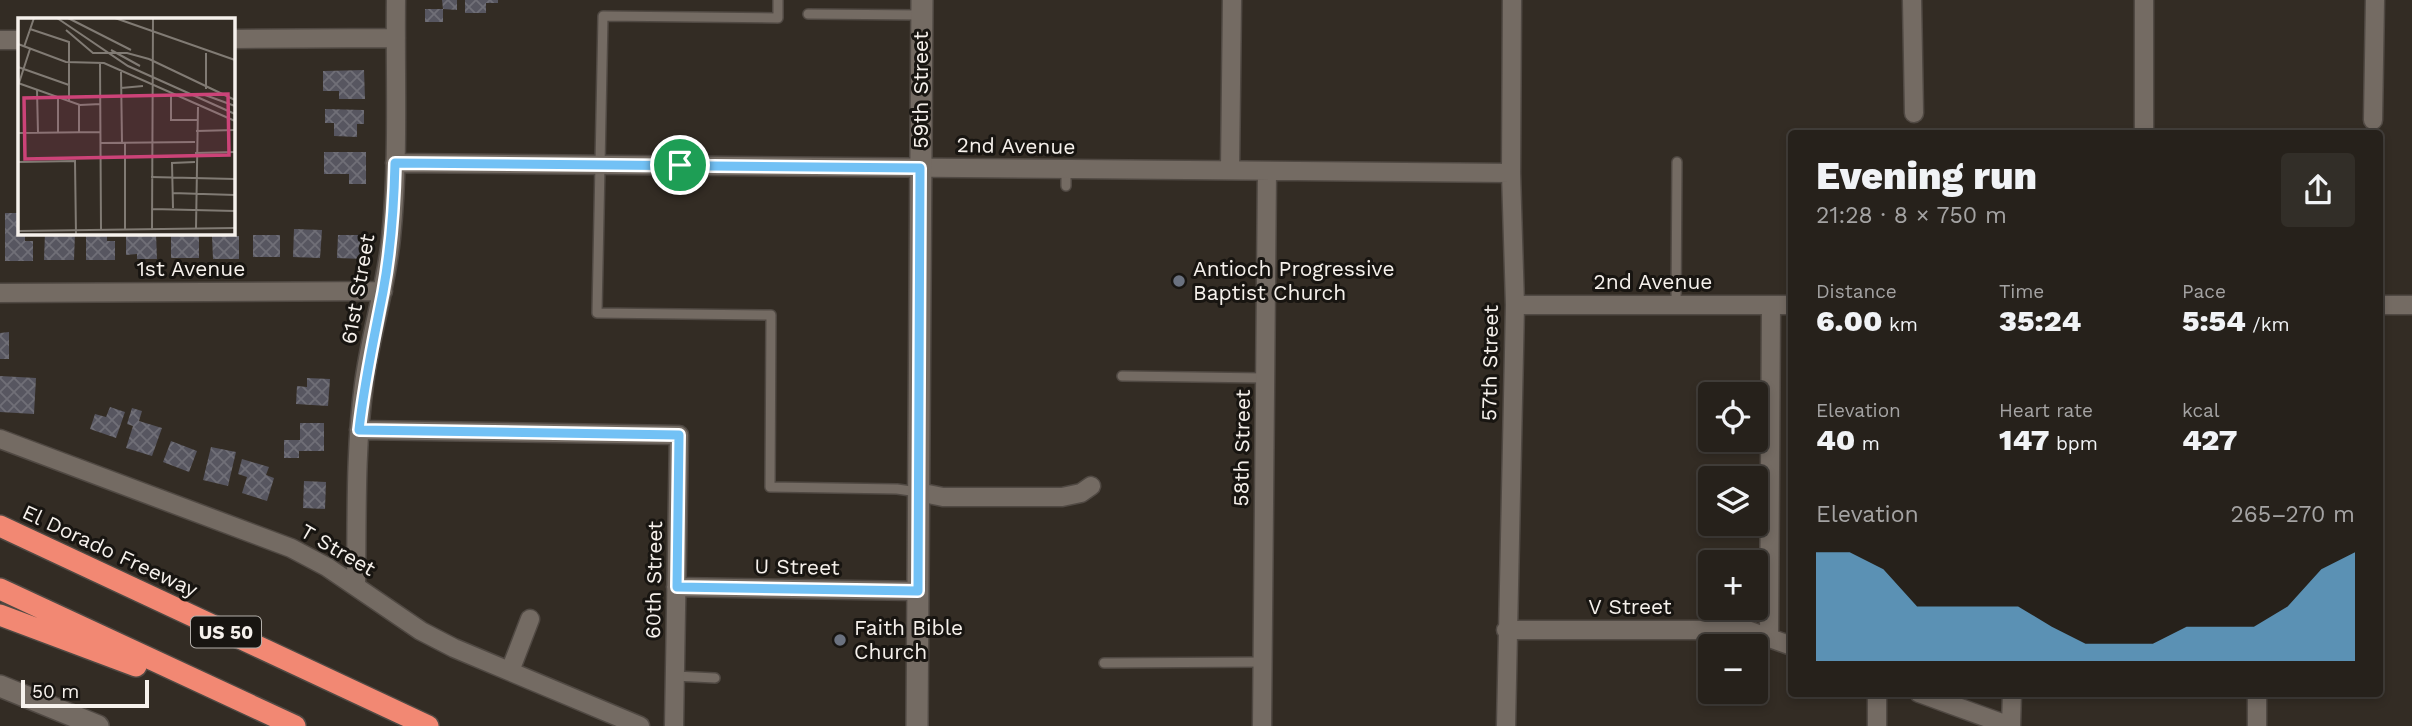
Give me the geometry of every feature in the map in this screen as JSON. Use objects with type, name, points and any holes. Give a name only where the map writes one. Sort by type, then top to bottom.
[{"type":"highway","points":[[0,517],[24,537]]},
{"type":"highway","name":"El Dorado Freeway","points":[[0,526],[428,726]]},
{"type":"highway","name":"US 50","points":[[0,589],[295,726]]},
{"type":"highway","points":[[0,615],[295,726]]},
{"type":"street","name":"61st Street","points":[[356,585],[359,430],[364,383],[391,239],[395,163],[396,0]]},
{"type":"street","points":[[1230,170],[1232,0]]},
{"type":"street","name":"57th Street","points":[[1506,726],[1515,305],[1511,173],[1512,0]]},
{"type":"street","points":[[1912,0],[1914,113]]},
{"type":"street","points":[[2144,0],[2144,130]]},
{"type":"street","points":[[2373,120],[2375,0]]},
{"type":"street","name":"59th Street","points":[[917,726],[922,7]]},
{"type":"street","points":[[234,39],[396,38]]},
{"type":"street","points":[[0,40],[18,40]]},
{"type":"street","name":"2nd Avenue","points":[[395,163],[920,168],[1066,177],[1230,170],[1511,173]]},
{"type":"street","name":"58th Street","points":[[1262,726],[1265,378],[1260,311],[1267,171]]},
{"type":"street","name":"1st Avenue","points":[[0,293],[383,291]]},
{"type":"street","name":"2nd Avenue","points":[[1515,305],[1788,305]]},
{"type":"street","points":[[1769,638],[1771,305]]},
{"type":"street","points":[[2383,305],[2412,305]]},
{"type":"street","name":"60th Street","points":[[359,430],[679,435],[674,726]]},
{"type":"street","name":"T Street","points":[[0,439],[278,543],[327,567],[421,631],[454,648],[640,726]]},
{"type":"street","points":[[918,492],[943,497],[1062,497],[1081,493],[1091,486]]},
{"type":"street","name":"U Street","points":[[677,587],[918,591]]},
{"type":"street","points":[[510,671],[530,619]]},
{"type":"street","name":"V Street","points":[[1506,630],[1747,629],[1788,645]]},
{"type":"street","points":[[0,687],[98,726]]},
{"type":"street","points":[[1877,697],[1877,726]]},
{"type":"street","points":[[1930,697],[2011,726],[2012,697]]},
{"type":"street","points":[[2257,697],[2257,726]]},
{"type":"lane","points":[[778,0],[778,18],[603,16],[597,313],[771,315],[770,487],[897,489],[918,492]]},
{"type":"lane","points":[[808,14],[922,7]]},
{"type":"lane","points":[[1676,305],[1677,162]]},
{"type":"lane","points":[[1122,376],[1265,378]]},
{"type":"lane","points":[[1104,663],[1263,662]]},
{"type":"lane","points":[[675,676],[715,678]]},
{"type":"building","points":[[442,0],[457,0],[457,10],[443,9]]},
{"type":"building","points":[[465,0],[498,0],[498,3],[486,3],[486,13],[465,13]]},
{"type":"building","points":[[425,9],[443,9],[443,22],[425,22]]},
{"type":"building","points":[[364,70],[365,99],[339,99],[339,91],[323,91],[323,71]]},
{"type":"building","points":[[325,109],[364,110],[364,124],[357,124],[357,137],[334,136],[334,123],[325,123]]},
{"type":"building","points":[[324,152],[366,152],[366,184],[349,184],[349,174],[324,174]]},
{"type":"building","points":[[5,213],[18,213],[18,234],[25,234],[25,241],[33,241],[33,261],[5,261]]},
{"type":"building","points":[[294,229],[322,230],[320,258],[293,257]]},
{"type":"building","points":[[45,234],[75,234],[74,260],[44,260]]},
{"type":"building","points":[[86,234],[107,234],[107,241],[115,241],[115,260],[86,260]]},
{"type":"building","points":[[126,234],[156,234],[157,259],[137,259],[137,254],[126,255]]},
{"type":"building","points":[[171,235],[199,235],[199,258],[171,258]]},
{"type":"building","points":[[253,235],[280,235],[280,257],[253,257]]},
{"type":"building","points":[[338,235],[364,235],[364,259],[337,258]]},
{"type":"building","points":[[212,236],[239,236],[239,259],[213,259]]},
{"type":"building","points":[[9,332],[9,359],[0,359],[0,333]]},
{"type":"building","points":[[0,376],[36,378],[34,414],[0,412]]},
{"type":"building","points":[[307,378],[330,379],[328,406],[296,404],[297,386],[307,387]]},
{"type":"building","points":[[110,407],[125,412],[116,438],[90,429],[95,414],[106,417]]},
{"type":"building","points":[[132,408],[142,411],[139,421],[162,428],[152,456],[126,448],[133,426],[127,424]]},
{"type":"building","points":[[300,423],[324,423],[324,451],[299,451],[299,458],[284,458],[284,440],[300,440]]},
{"type":"building","points":[[171,441],[197,451],[189,472],[163,462]]},
{"type":"building","points":[[211,447],[236,452],[228,486],[203,480]]},
{"type":"building","points":[[242,459],[269,467],[266,475],[274,478],[267,501],[242,493],[247,477],[238,474]]},
{"type":"building","points":[[304,481],[326,482],[325,509],[303,508]]},
{"type":"place","name":"Antioch Progressive Baptist Church","points":[[1179,281]]},
{"type":"place","name":"Faith Bible Church","points":[[840,640]]},
{"type":"route","points":[[395,163],[680,165],[920,168],[918,591],[677,587],[679,435],[359,430],[364,383],[391,239],[395,163]]}]
